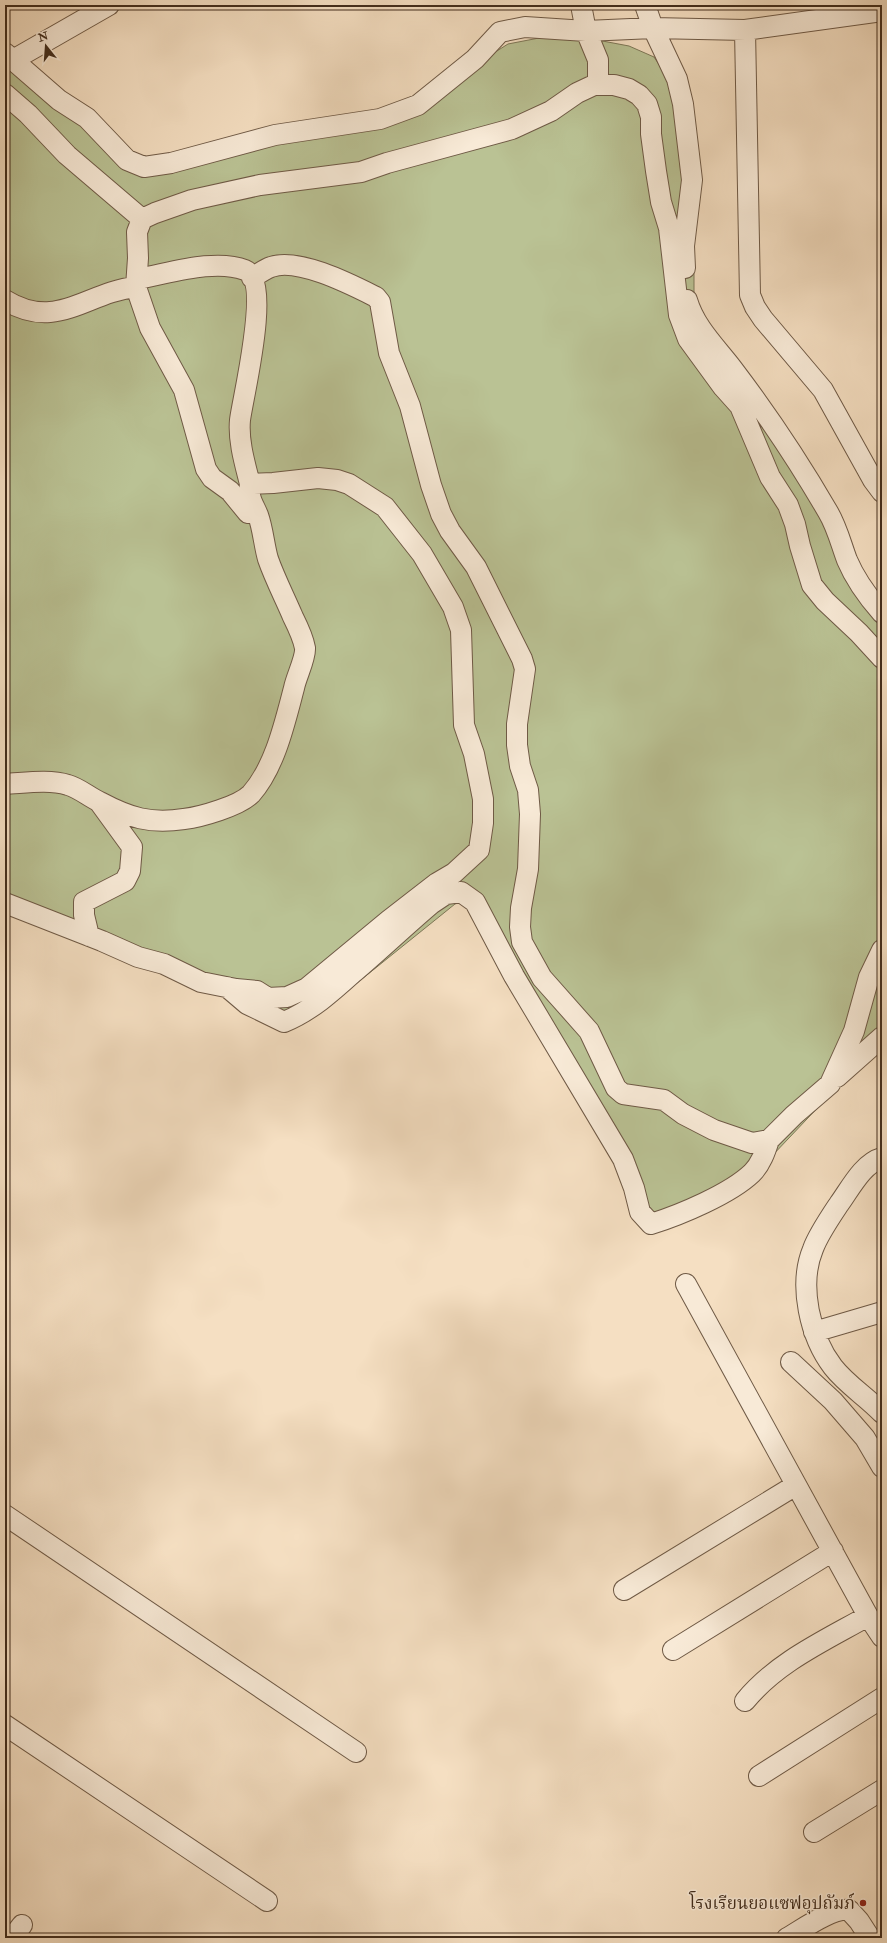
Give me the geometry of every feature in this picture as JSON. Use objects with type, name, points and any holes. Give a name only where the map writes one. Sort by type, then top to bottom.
[{"type":"street","points":[[109,5],[9,56],[59,100],[87,118],[127,160],[144,167],[185,160],[275,135],[380,119],[418,105],[475,59],[500,32],[525,26],[586,31],[653,28],[745,30],[874,9]]},
{"type":"street","points":[[581,5],[586,31],[598,60],[598,85]]},
{"type":"street","points":[[645,5],[653,28],[677,79],[683,104],[692,180],[684,246],[685,292],[691,312],[699,328],[731,367],[784,439],[829,513],[848,561],[877,604]]},
{"type":"street","points":[[745,30],[750,295],[762,319],[823,390],[873,480],[882,492]]},
{"type":"street","points":[[5,784],[59,783],[70,785],[100,803],[129,816],[147,821],[184,819],[235,804],[250,794],[269,768],[288,710],[298,672],[302,665],[305,650],[298,637],[268,559],[258,514],[250,510],[230,491],[212,478],[206,469],[184,390],[150,328],[136,283],[138,258],[137,232],[142,219],[192,200],[225,194],[260,185],[360,172],[387,163],[512,129],[551,111],[577,92],[598,85],[614,85],[630,89],[639,95],[646,104],[651,117],[651,134],[661,202],[669,228],[679,315],[688,339],[723,387],[740,406],[770,477],[788,505],[795,524],[812,585],[825,602],[859,633],[882,658]]},
{"type":"street","points":[[5,94],[28,114],[67,155],[142,219]]},
{"type":"street","points":[[252,278],[271,266],[281,265],[312,269],[330,275],[376,297],[380,302],[390,353],[410,406],[431,485],[441,514],[450,531],[476,567],[522,659],[524,669],[517,724],[517,745],[520,766],[528,790],[530,814],[528,869],[521,908],[520,927],[522,942],[542,978],[589,1031],[616,1088],[623,1094],[664,1100],[683,1114],[714,1130],[752,1143],[769,1140]]},
{"type":"street","points":[[5,300],[30,311],[50,314],[81,305],[136,283],[197,267],[213,266],[245,270],[252,278],[256,288],[254,339],[240,422],[243,454],[250,484],[250,510]]},
{"type":"street","points":[[5,903],[138,957],[164,964],[201,982],[257,991],[268,998],[287,997],[307,988],[388,921],[437,883],[454,873],[479,850],[483,823],[483,799],[474,754],[464,725],[460,630],[453,607],[422,554],[385,508],[350,484],[337,480],[318,478],[250,484]]},
{"type":"street","points":[[88,936],[84,915],[84,902],[125,881],[130,871],[132,858],[132,847],[100,803]]},
{"type":"street","points":[[227,987],[248,1004],[284,1022],[302,1013],[339,986],[431,904],[446,894],[461,892],[475,902],[514,976],[623,1159],[640,1212],[651,1224],[705,1202],[753,1173],[764,1156],[769,1140],[882,1037]]},
{"type":"street","points":[[830,1083],[854,1031],[869,977],[882,950]]},
{"type":"street","points":[[882,1158],[877,1159],[860,1175],[838,1207],[812,1249],[807,1274],[808,1312],[814,1332],[832,1366],[854,1389],[874,1404],[882,1413]]},
{"type":"street","points":[[686,1284],[868,1616],[882,1636]]},
{"type":"street","points":[[814,1332],[882,1312]]},
{"type":"street","points":[[791,1362],[834,1401],[866,1438],[882,1468]]},
{"type":"street","points":[[624,1590],[796,1485]]},
{"type":"street","points":[[8,1523],[356,1752]]},
{"type":"street","points":[[673,1650],[832,1551]]},
{"type":"street","points":[[745,1701],[757,1686],[782,1665],[868,1616]]},
{"type":"street","points":[[760,1776],[882,1698]]},
{"type":"street","points":[[5,1725],[267,1901]]},
{"type":"street","points":[[814,1832],[882,1790]]},
{"type":"street","points":[[787,1938],[832,1913],[843,1910],[849,1910],[870,1938]]},
{"type":"green space","points":[[576,36],[629,46],[654,57],[680,96],[694,173],[694,298],[698,322],[882,603],[882,1042],[862,1061],[733,1197],[658,1228],[465,901],[455,904],[316,1016],[298,1024],[173,971],[5,906],[5,60],[139,168],[290,139],[376,127],[508,44],[539,38]]},
{"type":"place","name":"โรงเรียนยอแซฟอุปถัมภ์","points":[[863,1903]]}]
